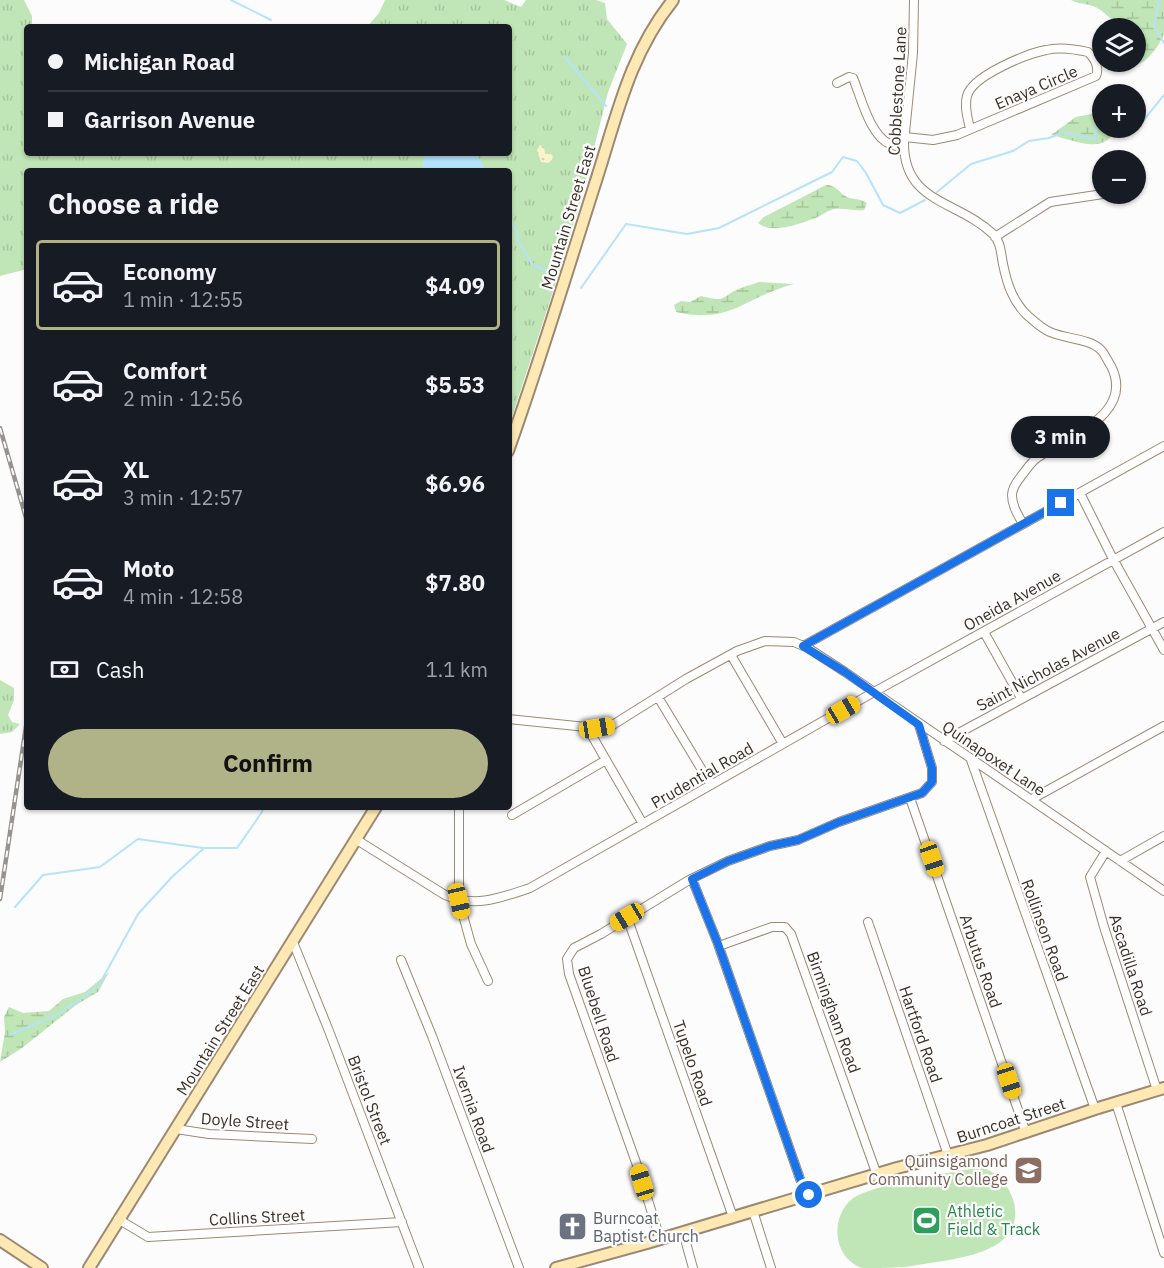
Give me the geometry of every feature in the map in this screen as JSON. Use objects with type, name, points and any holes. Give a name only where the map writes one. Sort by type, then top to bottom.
[{"type":"main road","name":"Mountain Street East","points":[[512,439],[624,89],[646,40],[673,0]]},
{"type":"main road","name":"Mountain Street East","points":[[89,1268],[374,810]]},
{"type":"main road","name":"Burncoat Street","points":[[556,1268],[1026,1133],[1160,1089]]},
{"type":"main road","points":[[0,1240],[42,1268]]},
{"type":"street","name":"Cobblestone Lane","points":[[914,0],[913,53],[904,148],[909,174],[918,186],[978,222],[995,237],[1010,291],[1026,314],[1048,332],[1088,343],[1101,350],[1112,368],[1116,381],[1112,402],[1105,415],[1036,459],[1019,478],[1012,492],[1014,506],[1023,524]]},
{"type":"street","name":"Enaya Circle","points":[[905,137],[933,140],[957,135],[1096,76],[1098,71],[1095,59],[1088,51],[1047,50],[985,75],[972,85],[966,97],[970,129]]},
{"type":"street","points":[[837,83],[849,77],[853,78],[872,126],[879,137],[889,144],[904,148]]},
{"type":"street","points":[[995,237],[1050,202],[1092,196]]},
{"type":"street","points":[[803,646],[1164,446]]},
{"type":"street","points":[[1080,493],[1113,559],[1164,650]]},
{"type":"street","name":"Oneida Avenue","points":[[874,692],[1164,532]]},
{"type":"street","name":"Saint Nicholas Avenue","points":[[944,741],[1164,622]]},
{"type":"street","points":[[984,632],[1021,698]]},
{"type":"street","name":"Quinapoxet Lane","points":[[512,719],[597,728],[610,726],[686,679],[751,645],[765,641],[794,642],[874,692],[1164,891]]},
{"type":"street","points":[[731,655],[783,744]]},
{"type":"street","name":"Prudential Road","points":[[459,901],[488,900],[544,881],[874,692]]},
{"type":"street","points":[[658,697],[711,785]]},
{"type":"street","points":[[910,798],[922,793],[932,782],[932,768],[919,725]]},
{"type":"street","points":[[1032,799],[1164,726]]},
{"type":"street","points":[[587,727],[643,824]]},
{"type":"street","points":[[512,815],[606,760]]},
{"type":"street","name":"Rollinson Road","points":[[970,760],[1095,1109]]},
{"type":"street","name":"Bluebell Road","points":[[660,1239],[638,1168],[569,974],[567,959],[574,948],[692,879],[744,855],[798,840],[839,822],[910,798]]},
{"type":"street","name":"Arbutus Road","points":[[910,798],[1026,1133]]},
{"type":"street","points":[[459,810],[459,901],[471,944],[488,981]]},
{"type":"street","points":[[1120,861],[1164,836]]},
{"type":"street","points":[[357,840],[445,895],[459,901]]},
{"type":"street","name":"Ascadilla Road","points":[[1106,851],[1090,877],[1104,927],[1160,1089]]},
{"type":"street","points":[[692,879],[719,946],[806,1196]]},
{"type":"street","name":"Tupelo Road","points":[[627,917],[733,1218]]},
{"type":"street","name":"Hartford Road","points":[[868,922],[948,1155]]},
{"type":"street","name":"Birmingham Road","points":[[719,946],[774,927],[785,927],[792,934],[877,1175]]},
{"type":"street","name":"Bristol Street","points":[[293,942],[419,1268]]},
{"type":"street","name":"Ivernia Road","points":[[401,960],[519,1268]]},
{"type":"street","points":[[1116,1102],[1164,1253]]},
{"type":"street","name":"Doyle Street","points":[[176,1129],[209,1134],[312,1139]]},
{"type":"street","points":[[753,1211],[771,1268]]},
{"type":"street","name":"Collins Street","points":[[118,1219],[148,1236],[402,1222]]},
{"type":"street","points":[[683,1232],[693,1268]]},
{"type":"green space","points":[[0,0],[24,0],[32,16],[32,24],[24,24],[24,156],[512,156],[512,24],[370,24],[379,13],[385,0],[504,0],[521,7],[526,0],[596,0],[605,3],[607,19],[627,44],[608,92],[582,196],[512,417],[512,168],[24,168],[24,270],[0,276]]},
{"type":"green space","points":[[1071,0],[1164,0],[1164,33],[1157,47],[1146,59],[1146,18],[1110,18],[1096,7]]},
{"type":"green space","points":[[1092,114],[1092,138],[1110,138],[1104,142],[1087,144],[1051,135],[1076,117]]},
{"type":"green space","points":[[830,185],[847,197],[867,203],[864,210],[835,209],[788,227],[771,228],[758,223],[764,217]]},
{"type":"green space","points":[[758,282],[794,284],[725,312],[695,315],[676,312],[674,305],[681,301],[690,302],[701,296],[721,299]]},
{"type":"green space","points":[[0,680],[14,688],[14,700],[8,715],[12,722],[20,724],[12,732],[0,734]]},
{"type":"green space","points":[[109,972],[98,992],[76,1005],[22,1048],[0,1062],[5,1032],[4,1017],[9,1007],[23,1013],[49,1011],[63,999],[85,992]]},
{"type":"green space","name":"Athletic Field & Track","points":[[983,1167],[1003,1182],[1010,1191],[1014,1203],[1014,1221],[1008,1235],[996,1245],[963,1257],[901,1267],[862,1268],[845,1256],[838,1237],[840,1217],[844,1208],[860,1194],[934,1175]]},
{"type":"sand","points":[[540,145],[544,147],[545,154],[550,153],[553,156],[548,163],[541,162],[537,150]]},
{"type":"water","points":[[425,156],[476,156],[484,168],[424,168],[422,164]]},
{"type":"waterway","points":[[231,0],[271,20]]},
{"type":"waterway","points":[[1159,0],[1154,26],[1164,43]]},
{"type":"waterway","points":[[564,56],[606,106]]},
{"type":"waterway","points":[[1146,117],[1164,95]]},
{"type":"waterway","points":[[937,192],[971,164],[1013,151],[1029,141],[1049,138],[1064,132],[1094,138]]},
{"type":"waterway","points":[[581,288],[626,224],[687,234],[719,228],[832,172],[843,157],[857,161],[883,205],[900,213],[925,200]]},
{"type":"waterway","points":[[512,224],[518,232],[516,237],[532,264],[555,276]]},
{"type":"waterway","points":[[15,907],[43,875],[100,867],[138,839],[203,848],[237,848],[262,810]]},
{"type":"waterway","points":[[12,1034],[56,1015],[98,987],[138,914],[172,877],[203,849]]},
{"type":"railway","points":[[0,428],[24,511]]},
{"type":"railway","points":[[0,899],[24,740]]},
{"type":"place","name":"Quinsigamond Community College","points":[[1029,1170]]},
{"type":"place","name":"Athletic Field & Track","points":[[926,1220]]},
{"type":"place","name":"Burncoat Baptist Church","points":[[572,1227]]},
{"type":"route","points":[[809,1195],[806,1196],[718,944],[692,879],[728,861],[770,846],[798,840],[839,822],[922,793],[932,782],[932,768],[919,725],[845,672],[803,646],[1061,503]]}]
